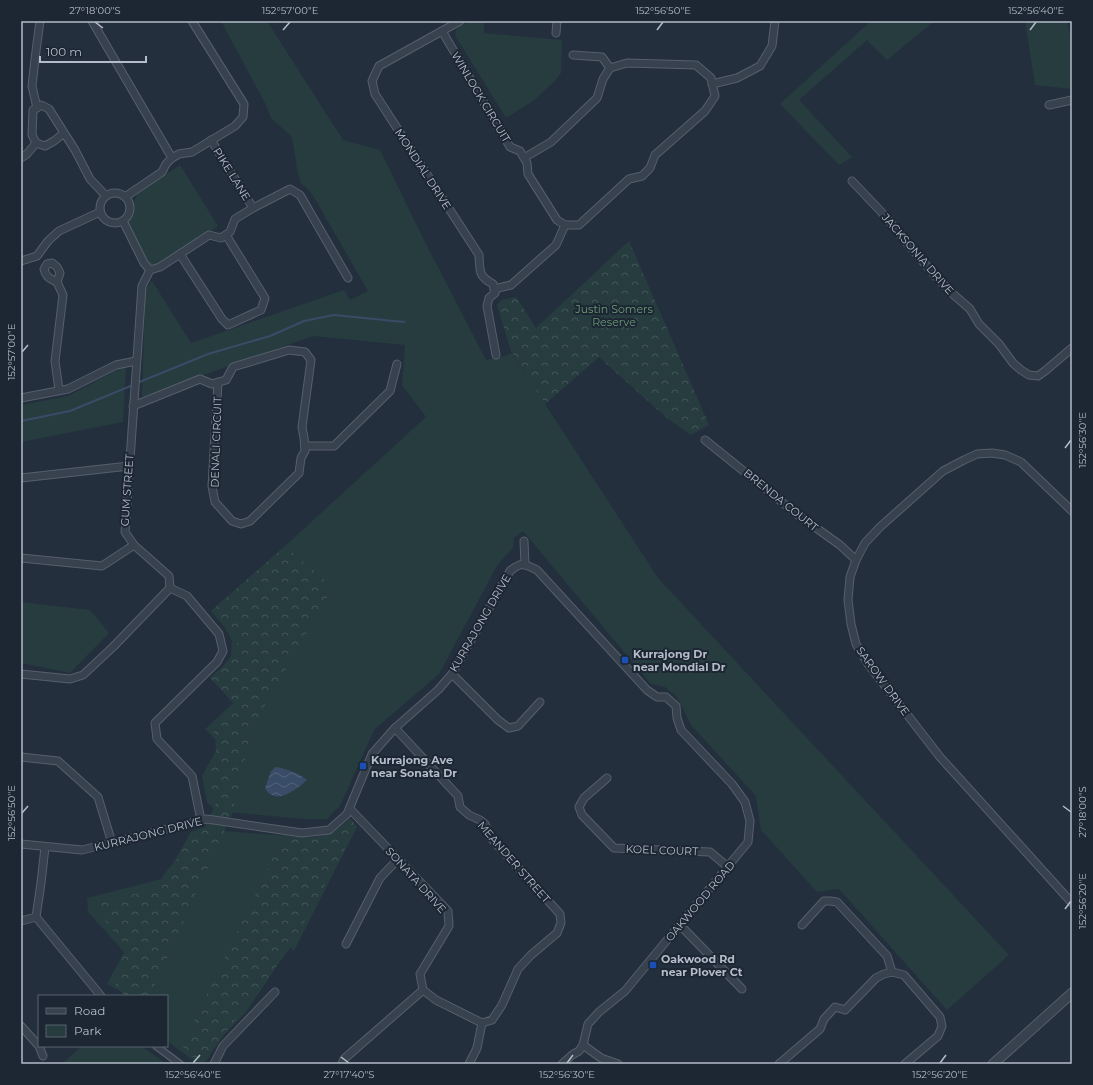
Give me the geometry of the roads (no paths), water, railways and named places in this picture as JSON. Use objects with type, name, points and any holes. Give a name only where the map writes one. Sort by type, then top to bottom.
[{"type":"street","points":[[37,108],[32,86],[40,21]]},
{"type":"street","points":[[92,21],[172,158]]},
{"type":"street","points":[[125,197],[162,172],[166,164],[172,158],[180,154],[192,152],[235,126],[243,117],[244,104],[192,21]]},
{"type":"street","name":"MONDIAL DRIVE","points":[[460,21],[379,66],[372,80],[375,94],[479,256],[480,271],[484,280],[493,284],[494,288]]},
{"type":"street","points":[[556,33],[557,21]]},
{"type":"street","points":[[712,84],[737,78],[760,66],[772,46],[775,21]]},
{"type":"street","name":"WINLOCK CIRCUIT","points":[[442,31],[510,147],[520,152],[524,158]]},
{"type":"street","points":[[573,55],[602,57],[610,68]]},
{"type":"street","points":[[628,63],[696,65],[711,78],[715,96],[704,111],[655,155],[650,168],[642,176],[629,179],[579,225],[566,225],[557,220],[528,174],[527,163],[524,158],[551,142],[597,98],[603,79],[610,68],[628,63]]},
{"type":"street","points":[[1049,105],[1072,100]]},
{"type":"street","points":[[64,133],[45,146],[36,143],[32,135],[33,110],[41,105],[49,109],[75,150],[90,178],[106,196]]},
{"type":"street","name":"PIKE LANE","points":[[211,140],[253,208]]},
{"type":"street","points":[[21,158],[27,154],[36,143]]},
{"type":"street","name":"JACKSONIA DRIVE","points":[[852,181],[888,218],[906,242],[937,278],[970,309],[979,324],[1021,370],[1029,376],[1038,376],[1072,348]]},
{"type":"street","points":[[123,221],[144,263],[150,270],[160,267],[209,235],[221,238],[230,232],[235,220],[253,208],[290,189],[300,195],[348,278]]},
{"type":"street","points":[[114,193],[125,197],[130,205],[129,213],[123,221],[115,223],[105,220],[99,208],[102,199],[106,196],[114,193]]},
{"type":"street","points":[[21,261],[37,256],[48,241],[59,231],[100,212]]},
{"type":"street","points":[[496,355],[487,306],[489,298],[495,293],[494,288],[511,285],[556,245],[566,225]]},
{"type":"street","points":[[180,254],[222,319],[228,325],[261,310],[265,298],[226,235]]},
{"type":"street","name":"GUM STREET","points":[[150,270],[142,286],[125,532],[134,545],[169,576],[170,588]]},
{"type":"street","points":[[57,282],[63,295],[55,361],[59,390]]},
{"type":"street","name":"DENALI CIRCUIT","points":[[133,406],[200,379],[212,384],[218,382],[226,380],[233,367],[289,350],[305,352],[311,360],[302,427],[305,451],[301,458],[299,474],[250,521],[241,524],[232,521],[215,502],[212,486],[218,382]]},
{"type":"street","points":[[21,398],[68,389],[116,365],[136,361]]},
{"type":"street","points":[[305,446],[334,446],[390,391],[398,364]]},
{"type":"street","name":"BRENDA COURT","points":[[705,440],[798,515],[840,545],[856,560]]},
{"type":"street","name":"SAROW DRIVE","points":[[1072,511],[1021,462],[1005,455],[992,453],[977,454],[943,471],[930,481],[880,527],[865,543],[856,560],[850,577],[848,600],[851,624],[856,644],[868,664],[940,757],[1072,903]]},
{"type":"street","points":[[21,478],[129,466]]},
{"type":"street","points":[[524,541],[525,565]]},
{"type":"street","points":[[21,558],[102,566],[134,545]]},
{"type":"street","name":"KURRAJONG DRIVE","points":[[21,844],[82,850],[207,819],[302,833],[329,830],[347,814],[372,754],[395,728],[438,690],[452,674],[510,571],[518,565],[525,565]]},
{"type":"street","name":"OAKWOOD ROAD","points":[[525,565],[537,570],[648,690],[657,696],[666,697],[676,706],[677,718],[681,730],[732,784],[745,802],[750,821],[748,842],[625,991],[599,1012],[588,1024],[583,1045]]},
{"type":"street","points":[[21,674],[70,679],[83,675],[170,588],[187,596],[219,634],[222,651],[217,662],[155,723],[157,740],[192,776],[201,820]]},
{"type":"street","points":[[452,674],[498,720],[509,728],[518,726],[540,702]]},
{"type":"street","name":"MEANDER STREET","points":[[395,728],[458,796],[460,807],[469,815],[485,824],[490,837],[560,914],[561,923],[557,933],[531,955],[518,969],[502,1005],[492,1020],[482,1023]]},
{"type":"street","points":[[21,757],[58,761],[98,797],[112,843]]},
{"type":"street","name":"KOEL COURT","points":[[607,778],[584,798],[579,807],[582,815],[614,848],[710,852],[728,867]]},
{"type":"street","name":"SONATA DRIVE","points":[[350,808],[448,911],[449,926],[420,974],[423,990]]},
{"type":"street","points":[[45,847],[36,917],[100,995]]},
{"type":"street","points":[[346,944],[380,878],[398,859]]},
{"type":"street","points":[[802,926],[824,902],[837,902],[887,956],[892,972]]},
{"type":"street","points":[[21,921],[36,917]]},
{"type":"street","points":[[680,925],[742,989]]},
{"type":"street","points":[[779,1064],[820,1029],[824,1019],[835,1007],[845,1010],[876,978],[892,972],[904,975],[940,1017],[942,1026],[938,1036],[905,1064]]},
{"type":"street","points":[[342,1064],[344,1059],[423,990],[436,1000],[482,1023],[477,1048],[469,1064]]},
{"type":"street","points":[[214,1064],[223,1046],[275,992]]},
{"type":"street","points":[[994,1064],[1072,993]]},
{"type":"street","points":[[21,1026],[38,1045]]},
{"type":"street","points":[[562,1064],[572,1055],[580,1051],[583,1045],[601,1058],[618,1064]]},
{"type":"street","points":[[39,1047],[43,1056]]},
{"type":"street","points":[[157,1047],[180,1064]]},
{"type":"water","points":[[276,767],[300,775],[307,780],[298,788],[286,794],[274,796],[265,788],[271,771]]},
{"type":"waterway","points":[[137,383],[208,354],[270,336],[304,321],[334,315],[404,322]]},
{"type":"waterway","points":[[21,421],[70,411],[133,385]]},
{"type":"place","name":"Kurrajong Dr near Mondial Dr","points":[[625,660]]},
{"type":"place","name":"Kurrajong Ave near Sonata Dr","points":[[363,766]]},
{"type":"place","name":"Oakwood Rd near Plover Ct","points":[[653,965]]},
{"type":"park label","name":"Justin Somers Reserve","points":[[614,315]]}]
